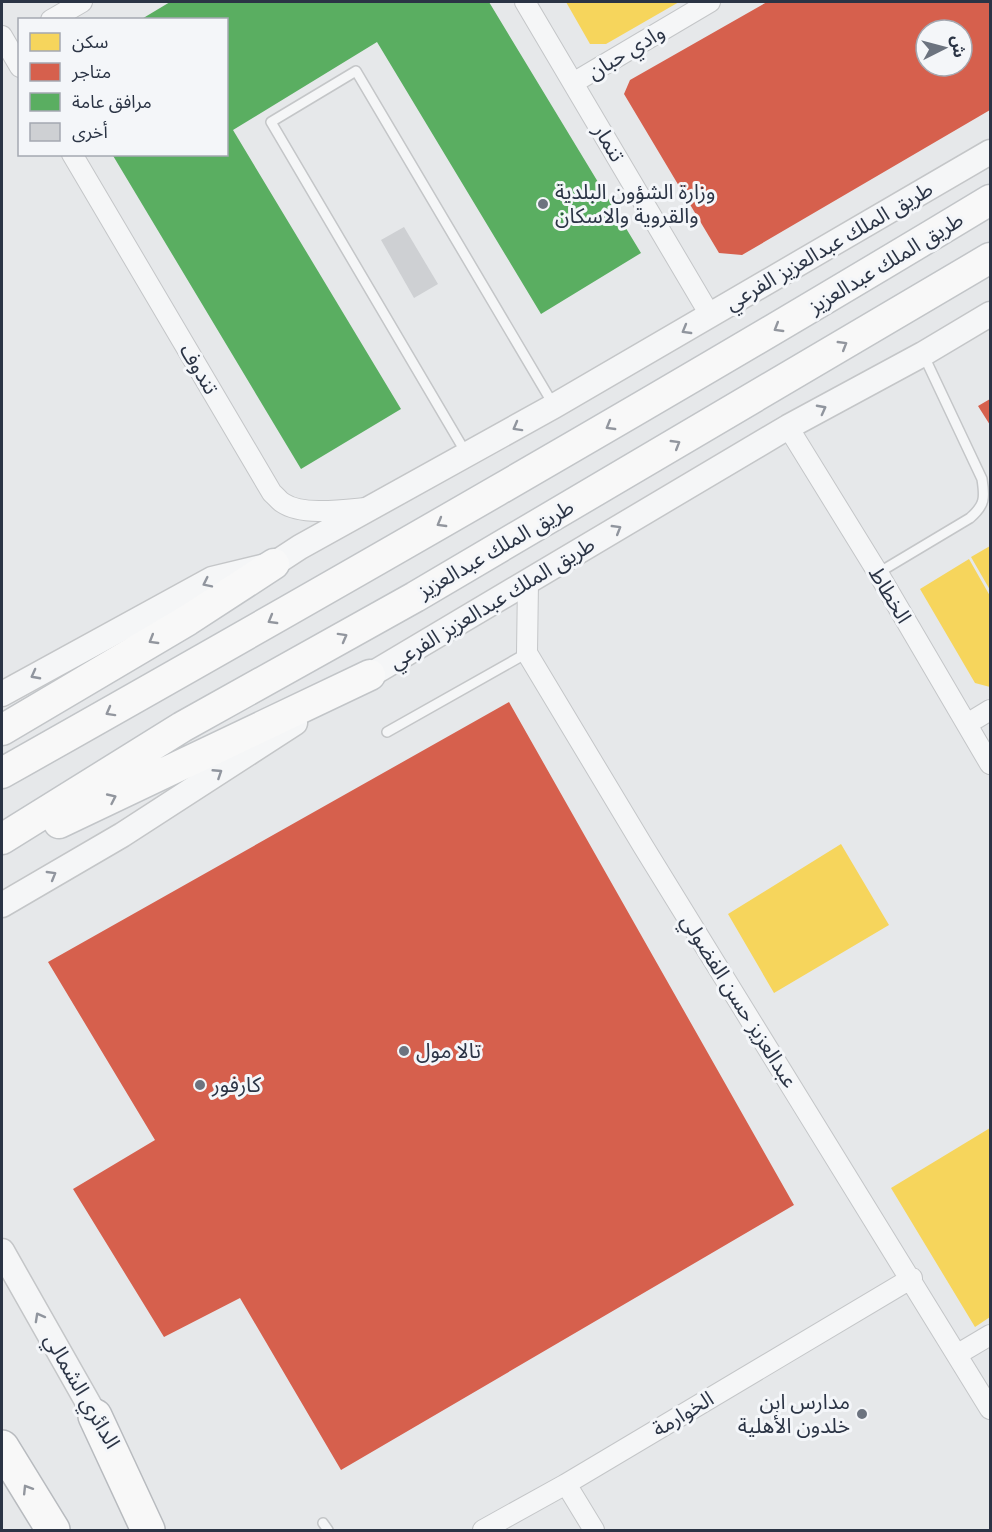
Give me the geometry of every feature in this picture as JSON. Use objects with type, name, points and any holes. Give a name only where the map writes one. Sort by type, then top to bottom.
[{"type":"highway","points":[[95,1416],[148,1530]]},
{"type":"highway","points":[[2,1448],[53,1530]]},
{"type":"main road","name":"طريق الملك عبدالعزيز","points":[[2,773],[752,344],[990,200]]},
{"type":"main road","name":"طريق الملك عبدالعزيز","points":[[2,839],[182,727],[415,597],[990,258]]},
{"type":"main road","points":[[2,730],[188,620],[274,564]]},
{"type":"main road","points":[[2,849],[370,675]]},
{"type":"street","points":[[54,18],[82,2]]},
{"type":"street","name":"تنمار","points":[[525,2],[710,315]]},
{"type":"street","name":"وادي حبان","points":[[573,83],[710,2]]},
{"type":"street","points":[[9,40],[18,62]]},
{"type":"street","name":"طريق الملك عبدالعزيز الفرعي","points":[[2,694],[212,579],[274,564],[554,406],[990,152]]},
{"type":"street","name":"تندوف","points":[[73,156],[272,493],[284,504],[297,508],[334,511],[372,507]]},
{"type":"street","name":"طريق الملك عبدالعزيز الفرعي","points":[[2,905],[122,835],[370,675],[788,427],[923,354],[990,314]]},
{"type":"street","name":"الخطاط","points":[[788,427],[878,573],[990,764]]},
{"type":"street","points":[[527,653],[528,582]]},
{"type":"street","name":"عبدالعزيز حسن الفضولي","points":[[527,653],[643,846],[912,1278],[990,1408]]},
{"type":"street","points":[[967,724],[990,710]]},
{"type":"street","name":"الدائري الشمالي","points":[[2,1251],[95,1416],[163,1530]]},
{"type":"street","name":"الخوارمة","points":[[483,1530],[566,1484],[912,1278]]},
{"type":"street","points":[[958,1354],[990,1335]]},
{"type":"street","points":[[566,1484],[594,1530]]},
{"type":"lane","points":[[467,454],[271,122],[356,71],[554,406]]},
{"type":"lane","points":[[878,573],[970,518],[981,508],[984,494],[982,479],[923,354]]},
{"type":"lane","points":[[387,732],[527,653]]},
{"type":"building: سكن","points":[[566,2],[679,2],[606,44],[590,44]]},
{"type":"building: سكن","points":[[990,546],[990,590],[971,557]]},
{"type":"building: سكن","points":[[969,559],[990,596],[990,687],[975,683],[920,589]]},
{"type":"building: سكن","points":[[841,844],[889,925],[774,993],[728,914]]},
{"type":"building: سكن","points":[[990,1128],[990,1317],[975,1327],[891,1188]]},
{"type":"building: متاجر","points":[[767,2],[990,2],[990,110],[742,255],[719,253],[624,94],[630,80]]},
{"type":"building: متاجر","points":[[990,399],[990,425],[978,406]]},
{"type":"building: متاجر","name":"تالا مول","points":[[509,702],[794,1205],[341,1470],[240,1298],[164,1337],[73,1189],[155,1140],[48,962]]},
{"type":"building: مرافق عامة","name":"وزارة الشؤون البلدية والقروية والاسكان","points":[[170,2],[489,2],[641,253],[541,314],[377,42],[233,130],[401,409],[301,469],[113,156],[228,156],[228,18],[143,18]]},
{"type":"building: أخرى","points":[[404,227],[438,284],[414,298],[381,240]]},
{"type":"place","name":"وزارة الشؤون البلدية والقروية والاسكان","points":[[543,204]]},
{"type":"place","name":"تالا مول","points":[[404,1051]]},
{"type":"place","name":"كارفور","points":[[200,1085]]},
{"type":"place","name":"مدارس ابن خلدون الأهلية","points":[[862,1414]]}]
